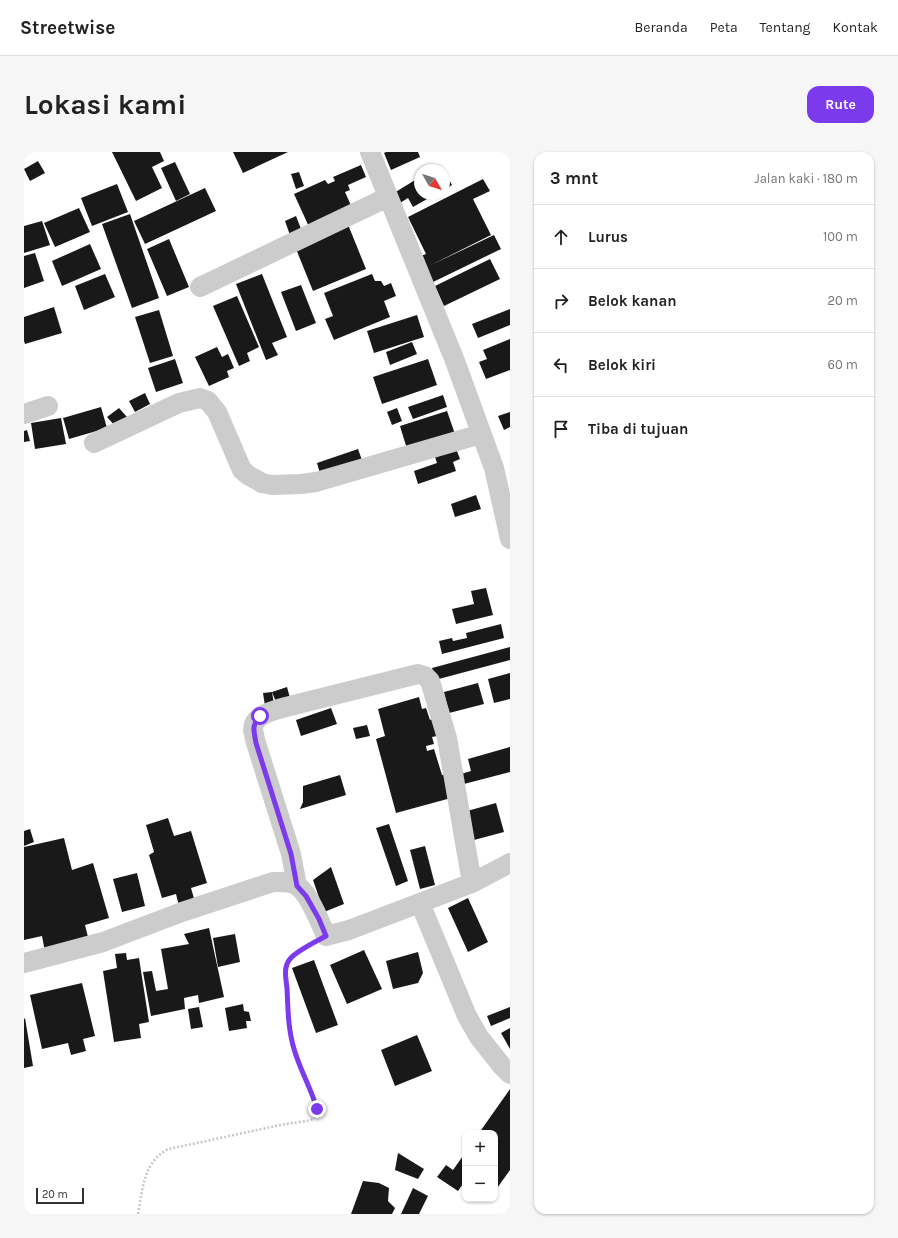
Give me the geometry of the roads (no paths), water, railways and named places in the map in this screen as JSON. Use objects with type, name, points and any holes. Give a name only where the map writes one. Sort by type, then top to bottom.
[{"type":"street","points":[[370,152],[452,354],[494,468],[510,539]]},
{"type":"street","points":[[200,287],[388,197]]},
{"type":"street","points":[[94,443],[179,403],[200,398],[208,401],[217,412],[242,470],[262,483],[272,485],[316,482],[481,434]]},
{"type":"street","points":[[24,414],[48,406]]},
{"type":"street","points":[[297,886],[291,854],[256,743],[253,730],[254,722],[260,716],[282,708],[418,674],[425,676],[430,681],[447,738],[472,883]]},
{"type":"street","points":[[24,963],[103,942],[182,912],[273,882],[288,882],[297,886],[306,896],[319,919],[326,936],[349,930],[472,883],[510,863]]},
{"type":"street","points":[[420,903],[467,1016],[478,1037],[510,1074]]}]
